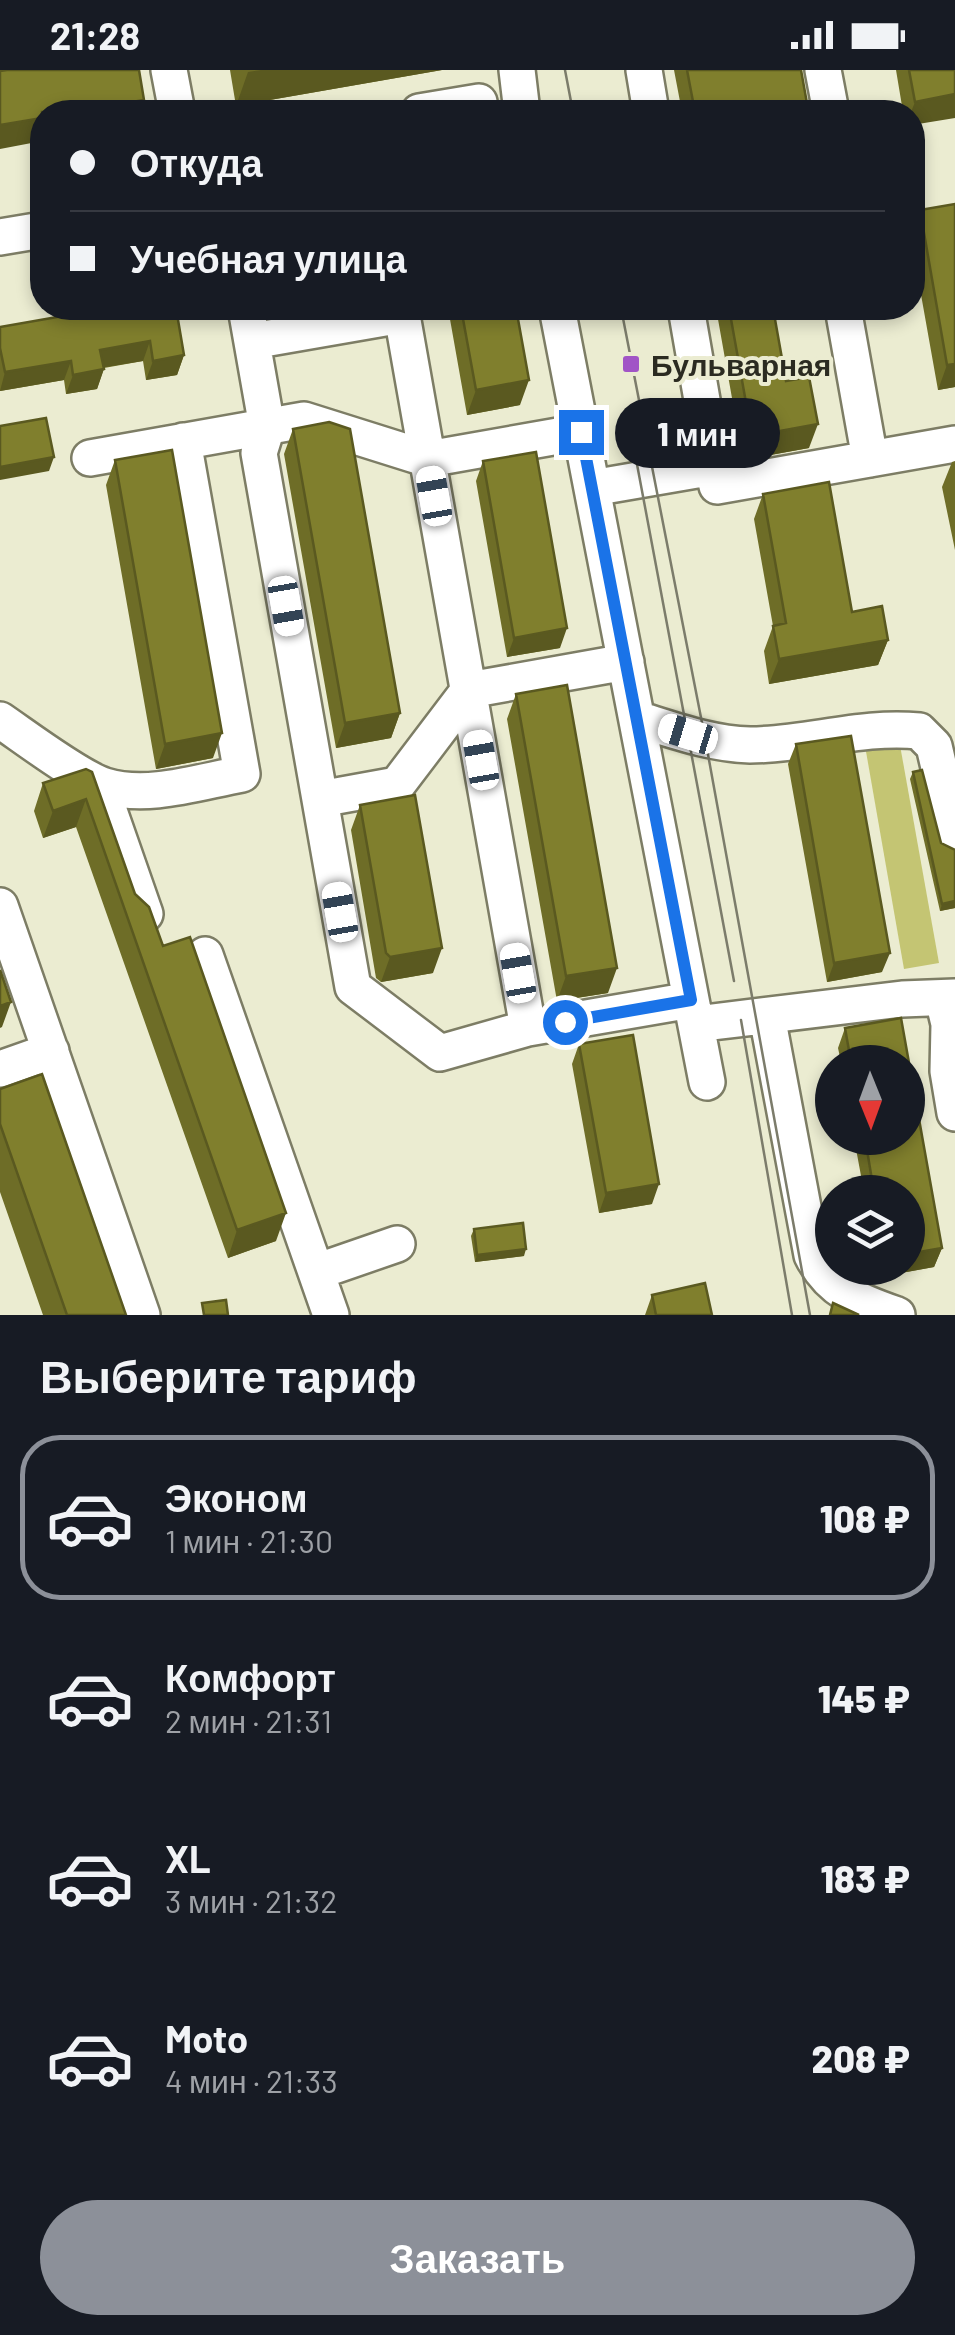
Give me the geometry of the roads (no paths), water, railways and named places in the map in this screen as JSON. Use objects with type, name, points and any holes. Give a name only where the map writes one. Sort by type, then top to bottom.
[{"type":"street","points":[[169,70],[175,100]]},
{"type":"street","points":[[517,70],[521,100]]},
{"type":"street","points":[[644,70],[649,100]]},
{"type":"street","points":[[823,70],[829,100]]},
{"type":"street","points":[[0,236],[30,232]]},
{"type":"street","points":[[318,320],[250,324],[268,427],[259,453],[353,987],[440,1053],[528,1028],[693,1012],[767,1016],[902,999],[951,1000],[948,1072],[955,1113]]},
{"type":"street","points":[[403,320],[528,1028]]},
{"type":"street","points":[[559,320],[707,1082]]},
{"type":"street","points":[[688,320],[717,486],[955,444]]},
{"type":"street","points":[[845,320],[870,459]]},
{"type":"street","points":[[90,458],[304,420],[428,459],[581,432]]},
{"type":"street","points":[[0,720],[100,785],[149,790],[242,774],[183,441]]},
{"type":"street","points":[[592,488],[714,467]]},
{"type":"street","points":[[320,799],[397,785],[468,690],[626,662]]},
{"type":"street","points":[[636,719],[749,745],[901,729],[919,731],[934,746],[955,836]]},
{"type":"street","points":[[100,785],[145,914]]},
{"type":"street","points":[[0,906],[142,1315]]},
{"type":"street","points":[[206,955],[331,1315]]},
{"type":"street","points":[[767,1016],[812,1256],[834,1288],[897,1315]]},
{"type":"street","points":[[0,1069],[51,1051]]},
{"type":"street","points":[[316,1272],[397,1244]]},
{"type":"tram line","points":[[565,70],[571,100]]},
{"type":"tram line","points":[[623,320],[705,738],[810,1315]]},
{"type":"tram line","points":[[627,411],[734,981]]},
{"type":"tram line","points":[[741,1020],[792,1315]]},
{"type":"place","name":"Бульварная","points":[[631,364]]}]
